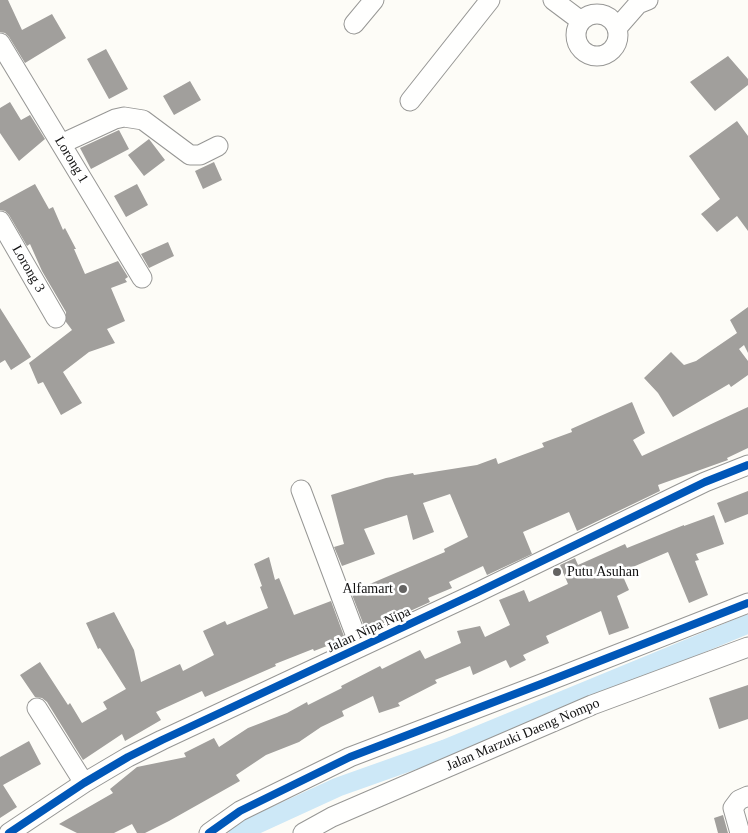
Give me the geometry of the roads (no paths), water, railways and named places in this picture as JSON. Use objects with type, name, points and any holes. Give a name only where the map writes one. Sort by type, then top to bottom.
[{"type":"street","points":[[354,24],[374,0]]},
{"type":"street","points":[[410,101],[490,0]]},
{"type":"street","points":[[553,0],[581,21]]},
{"type":"street","points":[[617,28],[638,4],[648,0]]},
{"type":"street","points":[[606,7],[608,16],[617,28],[617,42],[613,49],[600,56],[586,53],[577,42],[577,28],[581,21],[586,16],[606,7]]},
{"type":"street","name":"Lorong 1","points":[[2,53],[61,144],[142,278]]},
{"type":"street","points":[[61,144],[115,119],[124,117],[142,120],[190,155],[200,155],[218,146]]},
{"type":"street","name":"Lorong 3","points":[[0,221],[56,318]]},
{"type":"street","name":"Jalan Nipa Nipa","points":[[9,833],[84,783],[128,757],[162,740],[705,482],[748,465]]},
{"type":"street","points":[[301,490],[360,647]]},
{"type":"street","points":[[209,833],[240,811],[350,757],[748,602]]},
{"type":"street","name":"Jalan Marzuki Daeng Nompo","points":[[303,833],[332,817],[583,709],[748,647]]},
{"type":"street","points":[[38,708],[84,783]]},
{"type":"street","points":[[740,833],[733,808],[739,800],[748,796]]},
{"type":"waterway","points":[[238,833],[338,787],[445,749],[748,624]]},
{"type":"place","name":"Putu Asuhan","points":[[557,572]]},
{"type":"place","name":"Alfamart","points":[[403,589]]}]
